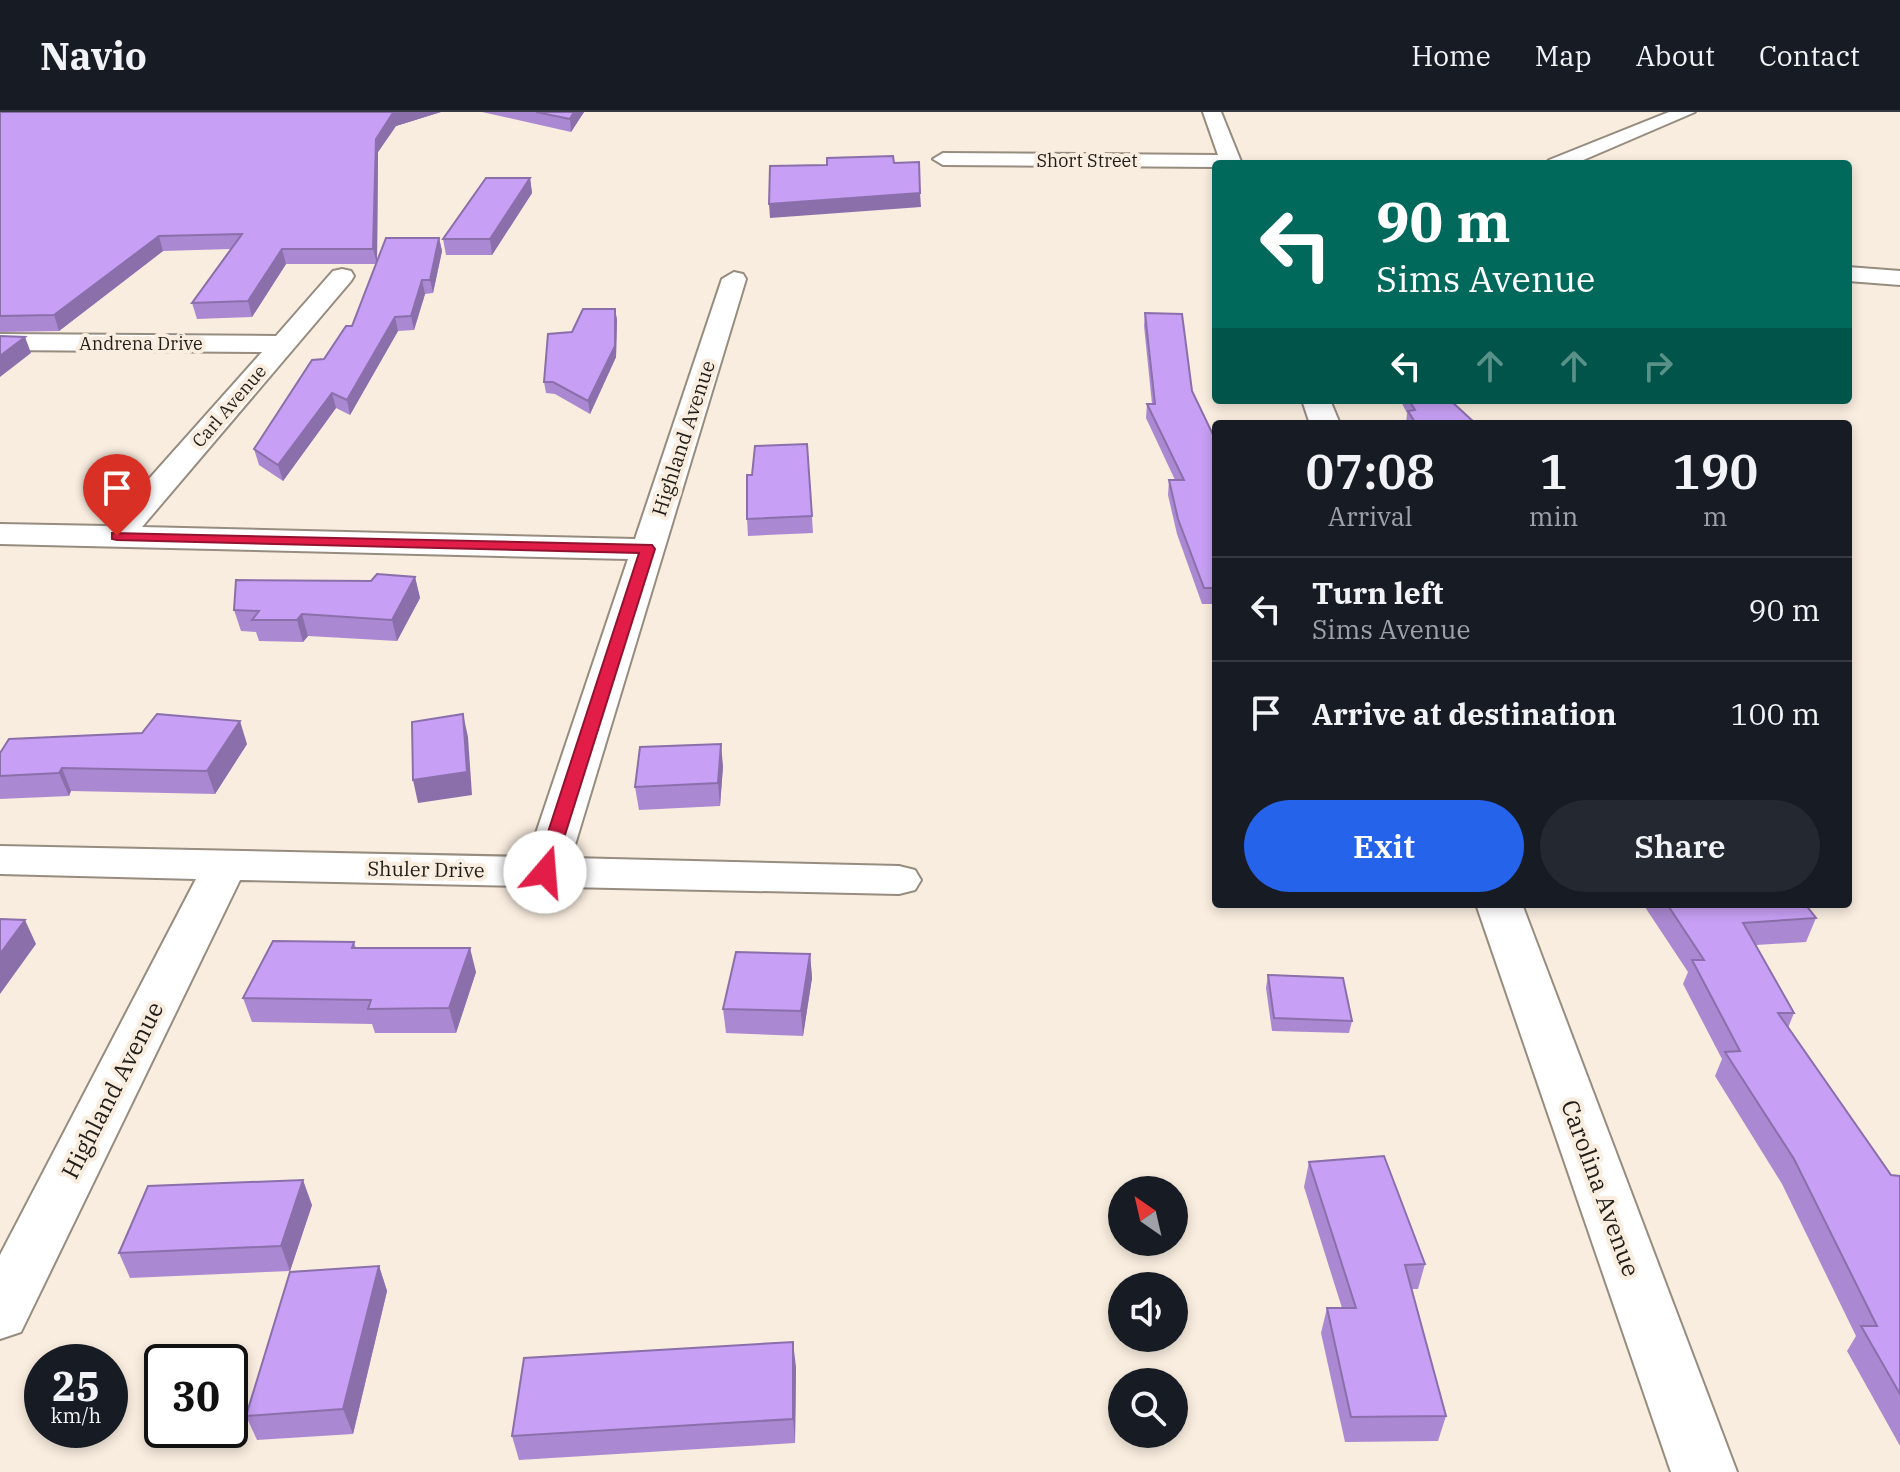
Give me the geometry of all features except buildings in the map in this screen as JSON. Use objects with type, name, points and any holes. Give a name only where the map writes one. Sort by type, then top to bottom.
[{"type":"street","points":[[1212,112],[1230,160]]},
{"type":"street","points":[[1566,160],[1686,112]]},
{"type":"street","name":"Short Street","points":[[943,159],[1212,162]]},
{"type":"street","points":[[1860,275],[1900,278]]},
{"type":"street","points":[[1860,275],[1900,298]]},
{"type":"street","name":"Carl Avenue","points":[[117,536],[342,276]]},
{"type":"street","name":"Highland Avenue","points":[[545,872],[734,279]]},
{"type":"street","name":"Andrena Drive","points":[[0,342],[282,344]]},
{"type":"street","points":[[0,534],[647,549]]},
{"type":"street","name":"Shuler Drive","points":[[0,860],[899,880]]},
{"type":"street","name":"Highland Avenue","points":[[0,1314],[225,865]]},
{"type":"street","name":"Carolina Avenue","points":[[1500,908],[1704,1472]]},
{"type":"route","points":[[117,536],[647,549],[545,872]]}]
